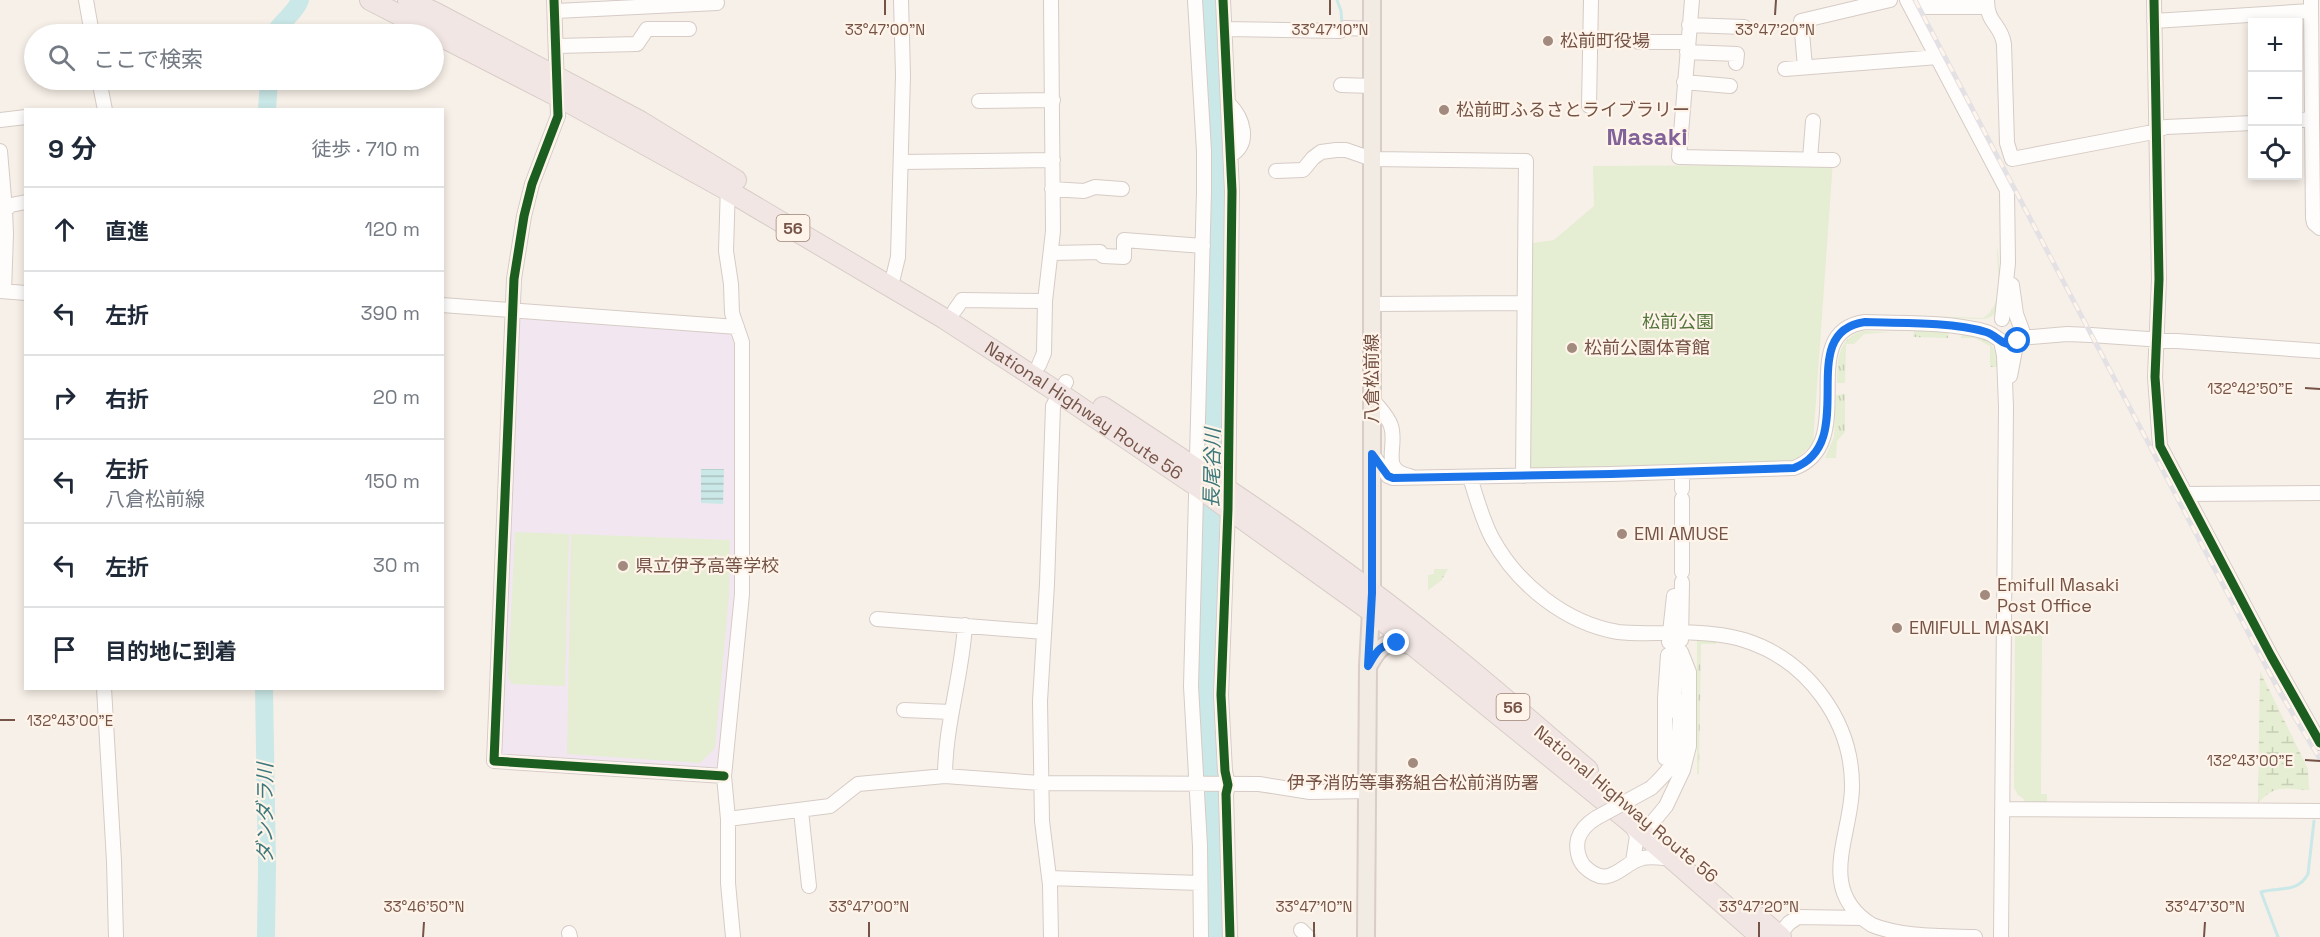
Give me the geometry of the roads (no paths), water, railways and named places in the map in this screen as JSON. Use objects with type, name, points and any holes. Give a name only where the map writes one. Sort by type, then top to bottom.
[{"type":"highway","name":"National Highway Route 56","points":[[370,0],[417,24]]},
{"type":"highway","name":"National Highway Route 56","points":[[408,0],[640,121],[728,183]]},
{"type":"highway","name":"National Highway Route 56","points":[[444,38],[728,183],[893,280],[1062,387],[1197,477],[1372,602],[1435,641],[1652,823],[1774,936]]},
{"type":"highway","name":"National Highway Route 56","points":[[893,280],[955,310],[1040,365],[1062,387]]},
{"type":"highway","name":"National Highway Route 56","points":[[1372,602],[1414,646],[1629,821],[1671,859],[1774,936]]},
{"type":"main road","name":"八倉松前線","points":[[1366,937],[1368,666],[1372,602],[1372,0]]},
{"type":"main road","points":[[1368,666],[1384,644],[1397,643],[1414,646]]},
{"type":"street","points":[[86,0],[90,24]]},
{"type":"street","points":[[893,280],[901,162],[901,0]]},
{"type":"street","points":[[1040,365],[1044,353],[1045,301],[1052,253],[1051,0]]},
{"type":"street","points":[[1195,0],[1204,152],[1191,686],[1198,785],[1201,937]]},
{"type":"street","points":[[1223,0],[1231,155],[1221,695],[1230,937]]},
{"type":"street","points":[[1589,106],[1591,0]]},
{"type":"street","points":[[1692,0],[1678,157],[1833,160]]},
{"type":"street","points":[[1805,67],[1801,21],[1890,0]]},
{"type":"street","points":[[1907,0],[2007,190],[2008,263],[2001,320],[1995,331],[1999,340],[2006,399],[2001,937]]},
{"type":"street","points":[[1923,0],[1927,7],[1987,4],[1990,20],[2003,36],[2007,143],[2012,159],[2166,127],[2248,123]]},
{"type":"street","points":[[2154,0],[2159,279],[2155,377],[2160,446],[2184,495],[2320,743]]},
{"type":"street","points":[[717,3],[555,5],[558,116],[532,184],[524,216],[514,279],[494,761],[572,768],[724,776]]},
{"type":"street","points":[[2154,21],[2311,5],[2313,218],[2314,223],[2320,228]]},
{"type":"street","points":[[1689,25],[1744,27]]},
{"type":"street","points":[[557,46],[637,44],[647,29],[689,28]]},
{"type":"street","points":[[1225,29],[1340,31],[1345,28],[1372,29]]},
{"type":"street","points":[[1640,42],[1737,54],[1736,63]]},
{"type":"street","points":[[1785,69],[1938,57]]},
{"type":"street","points":[[1684,82],[1730,86]]},
{"type":"street","points":[[1341,85],[1372,86]]},
{"type":"street","points":[[101,90],[105,108]]},
{"type":"street","points":[[979,102],[1053,100]]},
{"type":"street","points":[[0,120],[24,117]]},
{"type":"street","points":[[2302,120],[2312,119]]},
{"type":"street","points":[[1810,159],[1814,121]]},
{"type":"street","points":[[0,150],[5,210],[2,291],[24,292]]},
{"type":"street","points":[[1276,171],[1303,170],[1321,152],[1336,150],[1346,150],[1372,159],[1526,162],[1523,476]]},
{"type":"street","points":[[901,162],[1053,160]]},
{"type":"street","points":[[728,183],[726,251],[732,313],[742,342],[742,594],[724,776],[728,819],[728,883],[733,937]]},
{"type":"street","points":[[1052,189],[1084,191],[1095,187],[1122,189]]},
{"type":"street","points":[[5,210],[11,205],[24,202]]},
{"type":"street","points":[[1052,253],[1100,252],[1103,256],[1124,257],[1124,240],[1203,246]]},
{"type":"street","points":[[2006,399],[2020,332],[2008,263]]},
{"type":"street","points":[[955,310],[962,300],[1045,301]]},
{"type":"street","points":[[1372,304],[1524,303]]},
{"type":"street","points":[[444,305],[737,327]]},
{"type":"street","points":[[1955,327],[1986,325],[2011,318],[2020,332]]},
{"type":"street","points":[[1372,454],[1388,476],[1393,478],[1794,468],[1809,461],[1819,451],[1825,433],[1830,350],[1843,330],[1853,323],[1955,327],[1985,332],[2012,344],[2020,332]]},
{"type":"street","points":[[2020,332],[2157,338],[2320,351]]},
{"type":"street","points":[[1051,937],[1049,878],[1040,783],[1040,701],[1053,406],[1062,387]]},
{"type":"street","points":[[1372,399],[1392,428],[1392,463],[1395,470],[1412,477]]},
{"type":"street","points":[[1671,859],[1648,858],[1633,861],[1617,874],[1608,876],[1591,872],[1582,863],[1577,851],[1578,839],[1583,829],[1596,818],[1650,788],[1670,766],[1675,756],[1680,721],[1675,633],[1679,577],[1680,472]]},
{"type":"street","points":[[1470,477],[1484,520],[1496,544],[1513,569],[1540,595],[1582,620],[1609,630],[1624,632],[1724,635],[1761,646],[1802,673],[1827,703],[1845,741],[1851,775],[1851,802],[1840,849],[1839,874],[1848,899],[1862,918],[1898,935],[1975,937]]},
{"type":"street","points":[[2184,495],[2320,493]]},
{"type":"street","points":[[877,619],[1044,632]]},
{"type":"street","points":[[945,776],[951,711],[963,654],[964,625]]},
{"type":"street","points":[[1675,633],[1678,634],[1674,711],[1677,733]]},
{"type":"street","points":[[1652,823],[1666,806],[1683,770],[1689,746],[1689,672],[1675,651]]},
{"type":"street","points":[[1674,711],[1670,699],[1675,651]]},
{"type":"street","points":[[1665,759],[1665,698],[1675,651]]},
{"type":"street","points":[[104,690],[116,937]]},
{"type":"street","points":[[904,710],[951,711]]},
{"type":"street","points":[[728,819],[830,806],[858,784],[945,776],[1040,783],[1259,784],[1310,792],[1368,791]]},
{"type":"street","points":[[2002,808],[2320,812]]},
{"type":"street","points":[[801,811],[809,886]]},
{"type":"street","points":[[1629,821],[1637,836],[1633,861]]},
{"type":"street","points":[[1049,878],[1200,883]]},
{"type":"street","points":[[1774,936],[1798,917],[1862,918]]},
{"type":"water","points":[[701,469],[724,469],[723,504],[701,503]]},
{"type":"waterway","name":"ダンダラ川","points":[[281,24],[300,0]]},
{"type":"waterway","name":"長尾谷川","points":[[1209,0],[1219,165],[1207,684],[1216,937]]},
{"type":"waterway","points":[[1337,0],[1342,25]]},
{"type":"waterway","name":"ダンダラ川","points":[[267,108],[268,90]]},
{"type":"waterway","name":"ダンダラ川","points":[[264,690],[266,937]]},
{"type":"waterway","points":[[2278,937],[2261,892],[2293,887],[2304,880],[2308,874],[2314,821]]},
{"type":"railway","points":[[1915,0],[2279,691],[2320,759]]},
{"type":"place","name":"松前町役場","points":[[1548,41]]},
{"type":"place","name":"松前町ふるさとライブラリー","points":[[1444,110]]},
{"type":"place","name":"松前公園体育館","points":[[1572,348]]},
{"type":"place","name":"EMI AMUSE","points":[[1622,534]]},
{"type":"place","name":"県立伊予高等学校","points":[[623,566]]},
{"type":"place","name":"Emifull Masaki Post Office","points":[[1985,595]]},
{"type":"place","name":"EMIFULL MASAKI","points":[[1897,628]]},
{"type":"place","name":"伊予消防等事務組合松前消防署","points":[[1413,763]]},
{"type":"district","name":"Masaki","points":[[1647,137]]},
{"type":"park label","name":"松前公園","points":[[1678,322]]}]
